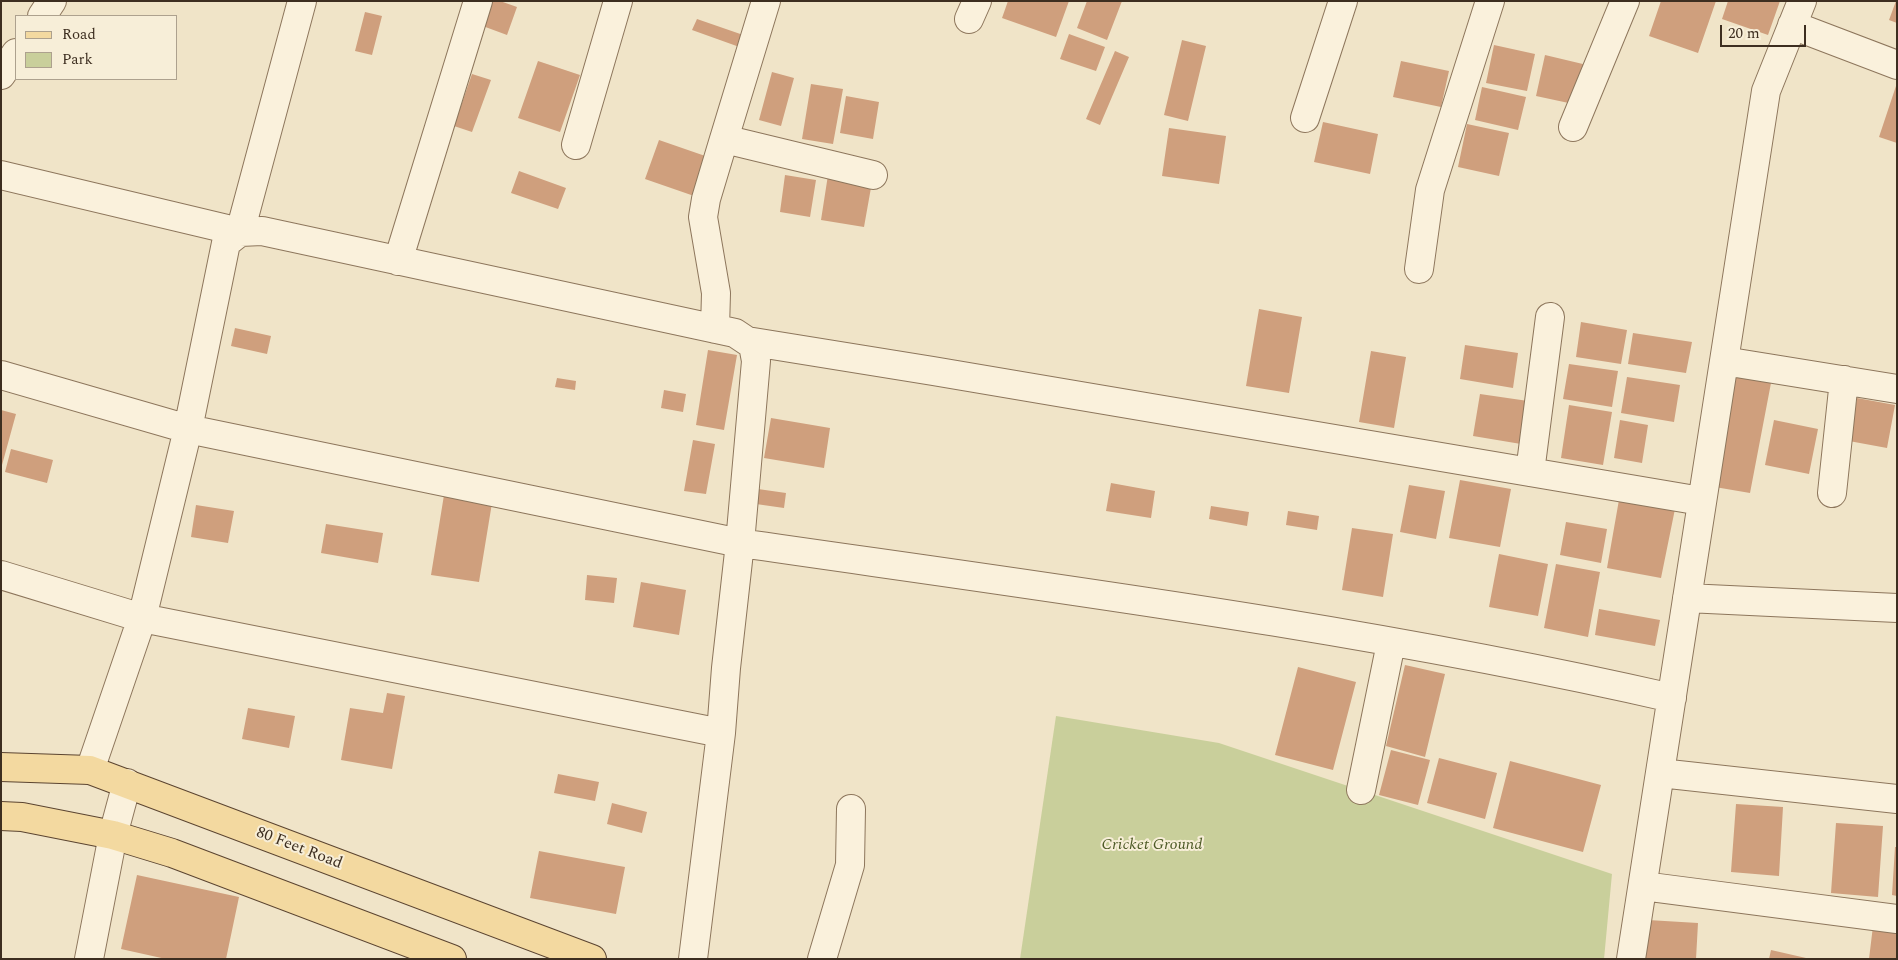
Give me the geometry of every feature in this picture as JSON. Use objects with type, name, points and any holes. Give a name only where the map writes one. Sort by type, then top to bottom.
[{"type":"main road","name":"80 Feet Road","points":[[1,767],[90,770],[592,959]]},
{"type":"main road","points":[[1,816],[22,817],[112,835],[172,853],[452,959]]},
{"type":"street","points":[[43,15],[52,1]]},
{"type":"street","points":[[90,770],[142,618],[188,429],[226,243],[240,232],[302,1]]},
{"type":"street","points":[[398,260],[478,1]]},
{"type":"street","points":[[576,145],[618,1]]},
{"type":"street","points":[[715,329],[716,293],[703,217],[709,187],[766,1]]},
{"type":"street","points":[[1305,118],[1343,1]]},
{"type":"street","points":[[1419,269],[1430,190],[1490,1]]},
{"type":"street","points":[[1573,128],[1625,1]]},
{"type":"street","points":[[1631,959],[1766,91],[1797,13],[1897,65]]},
{"type":"street","points":[[1,75],[15,54]]},
{"type":"street","points":[[724,140],[873,174]]},
{"type":"street","points":[[1,175],[240,232],[262,231],[715,329],[735,334],[753,345],[756,361],[740,543],[721,733],[693,959]]},
{"type":"street","points":[[1530,472],[1550,317]]},
{"type":"street","points":[[747,341],[1702,501]]},
{"type":"street","points":[[1724,361],[1897,388]]},
{"type":"street","points":[[1,375],[188,429],[740,543],[1309,626],[1390,643],[1561,673],[1672,698]]},
{"type":"street","points":[[1832,493],[1844,380]]},
{"type":"street","points":[[1,575],[142,618],[721,733]]},
{"type":"street","points":[[1687,598],[1897,608]]},
{"type":"street","points":[[1361,790],[1390,643]]},
{"type":"street","points":[[1660,773],[1897,799]]},
{"type":"street","points":[[89,959],[112,835],[127,784]]},
{"type":"street","points":[[822,959],[850,865],[851,809]]},
{"type":"street","points":[[1643,886],[1897,919]]},
{"type":"green space","name":"Cricket Ground","points":[[1056,716],[1219,743],[1612,874],[1604,959],[1020,959]]},
{"type":"building","points":[[489,1],[500,1],[517,7],[507,35],[480,25]]},
{"type":"building","points":[[1008,1],[1069,1],[1056,37],[1002,18]]},
{"type":"building","points":[[1087,1],[1122,1],[1107,40],[1077,28]]},
{"type":"building","points":[[1661,1],[1716,1],[1698,53],[1649,36]]},
{"type":"building","points":[[1728,1],[1780,1],[1768,35],[1722,19]]},
{"type":"building","points":[[1897,1],[1897,23],[1889,20]]},
{"type":"building","points":[[365,12],[382,16],[372,55],[355,51]]},
{"type":"building","points":[[697,19],[749,37],[745,49],[692,30]]},
{"type":"building","points":[[1069,34],[1105,47],[1096,71],[1060,59]]},
{"type":"building","points":[[1182,40],[1206,46],[1188,121],[1164,115]]},
{"type":"building","points":[[1494,45],[1535,54],[1527,91],[1486,83]]},
{"type":"building","points":[[1115,51],[1129,57],[1100,125],[1086,119]]},
{"type":"building","points":[[1545,55],[1587,65],[1578,105],[1536,96]]},
{"type":"building","points":[[538,61],[580,75],[560,132],[518,118]]},
{"type":"building","points":[[1401,61],[1449,71],[1441,107],[1393,97]]},
{"type":"building","points":[[772,72],[794,78],[781,126],[759,120]]},
{"type":"building","points":[[472,74],[491,80],[472,132],[454,126]]},
{"type":"building","points":[[1897,83],[1897,143],[1879,137]]},
{"type":"building","points":[[811,84],[843,89],[833,144],[802,139]]},
{"type":"building","points":[[1482,87],[1526,97],[1518,130],[1475,120]]},
{"type":"building","points":[[846,96],[879,102],[873,139],[840,133]]},
{"type":"building","points":[[1323,122],[1378,134],[1370,174],[1314,162]]},
{"type":"building","points":[[1467,124],[1509,133],[1499,176],[1458,167]]},
{"type":"building","points":[[1169,128],[1226,136],[1219,184],[1162,176]]},
{"type":"building","points":[[659,140],[711,158],[697,197],[645,179]]},
{"type":"building","points":[[519,171],[566,188],[558,209],[511,193]]},
{"type":"building","points":[[785,175],[816,180],[810,217],[780,212]]},
{"type":"building","points":[[828,175],[872,182],[864,227],[821,220]]},
{"type":"building","points":[[1259,309],[1302,317],[1289,393],[1246,386]]},
{"type":"building","points":[[1581,322],[1627,330],[1621,364],[1576,357]]},
{"type":"building","points":[[235,328],[271,336],[267,354],[231,346]]},
{"type":"building","points":[[1633,333],[1692,342],[1686,373],[1628,364]]},
{"type":"building","points":[[1465,345],[1518,353],[1513,388],[1460,379]]},
{"type":"building","points":[[708,350],[737,355],[724,430],[696,425]]},
{"type":"building","points":[[1371,351],[1406,357],[1394,428],[1359,422]]},
{"type":"building","points":[[1569,364],[1618,371],[1612,407],[1563,399]]},
{"type":"building","points":[[1729,376],[1771,383],[1750,493],[1709,486]]},
{"type":"building","points":[[1627,377],[1680,385],[1674,422],[1621,413]]},
{"type":"building","points":[[557,378],[576,381],[575,390],[555,387]]},
{"type":"building","points":[[664,390],[686,394],[683,412],[661,408]]},
{"type":"building","points":[[1480,394],[1528,401],[1521,444],[1473,436]]},
{"type":"building","points":[[1857,398],[1895,405],[1887,448],[1849,441]]},
{"type":"building","points":[[1569,405],[1612,412],[1603,465],[1561,458]]},
{"type":"building","points":[[1,410],[16,414],[2,465],[1,465]]},
{"type":"building","points":[[771,418],[830,428],[824,468],[764,458]]},
{"type":"building","points":[[1620,420],[1648,425],[1642,463],[1614,458]]},
{"type":"building","points":[[1774,420],[1818,429],[1809,474],[1765,465]]},
{"type":"building","points":[[693,440],[715,444],[706,494],[684,491]]},
{"type":"building","points":[[11,449],[53,460],[47,483],[5,472]]},
{"type":"building","points":[[1460,480],[1511,489],[1500,547],[1449,538]]},
{"type":"building","points":[[1111,483],[1155,491],[1151,518],[1106,511]]},
{"type":"building","points":[[1409,485],[1445,491],[1436,539],[1400,532]]},
{"type":"building","points":[[758,489],[786,493],[784,508],[756,504]]},
{"type":"building","points":[[1620,494],[1676,504],[1661,578],[1607,568]]},
{"type":"building","points":[[444,495],[492,503],[479,582],[431,575]]},
{"type":"building","points":[[196,505],[234,511],[228,543],[191,537]]},
{"type":"building","points":[[1211,506],[1249,512],[1247,526],[1209,519]]},
{"type":"building","points":[[1288,511],[1319,516],[1317,530],[1286,525]]},
{"type":"building","points":[[1566,522],[1607,529],[1601,563],[1560,555]]},
{"type":"building","points":[[326,524],[383,533],[378,563],[321,553]]},
{"type":"building","points":[[1352,528],[1393,534],[1383,597],[1342,590]]},
{"type":"building","points":[[1499,554],[1548,564],[1538,616],[1489,607]]},
{"type":"building","points":[[1556,564],[1600,572],[1588,637],[1544,628]]},
{"type":"building","points":[[587,575],[617,578],[614,603],[585,600]]},
{"type":"building","points":[[641,582],[686,590],[679,635],[633,627]]},
{"type":"building","points":[[1599,609],[1660,620],[1655,646],[1595,635]]},
{"type":"building","points":[[1405,665],[1445,674],[1425,757],[1386,746]]},
{"type":"building","points":[[1298,667],[1356,682],[1333,770],[1275,755]]},
{"type":"building","points":[[387,693],[405,696],[392,769],[341,760],[350,708],[383,713]]},
{"type":"building","points":[[248,708],[295,716],[289,748],[242,739]]},
{"type":"building","points":[[1391,750],[1430,760],[1418,805],[1379,795]]},
{"type":"building","points":[[1439,758],[1497,773],[1485,819],[1427,803]]},
{"type":"building","points":[[1510,761],[1601,785],[1583,852],[1493,828]]},
{"type":"building","points":[[558,774],[599,782],[595,801],[554,793]]},
{"type":"building","points":[[612,803],[647,812],[642,833],[607,824]]},
{"type":"building","points":[[1736,804],[1783,807],[1779,876],[1731,872]]},
{"type":"building","points":[[1836,823],[1883,826],[1878,897],[1831,893]]},
{"type":"building","points":[[1895,847],[1897,847],[1897,896],[1892,895]]},
{"type":"building","points":[[539,851],[625,867],[616,914],[530,898]]},
{"type":"building","points":[[137,875],[239,897],[226,959],[166,959],[121,949]]},
{"type":"building","points":[[1648,920],[1698,923],[1696,959],[1645,959]]},
{"type":"building","points":[[1873,926],[1897,929],[1897,959],[1869,959]]},
{"type":"building","points":[[1771,950],[1806,958],[1806,959],[1769,959]]}]
